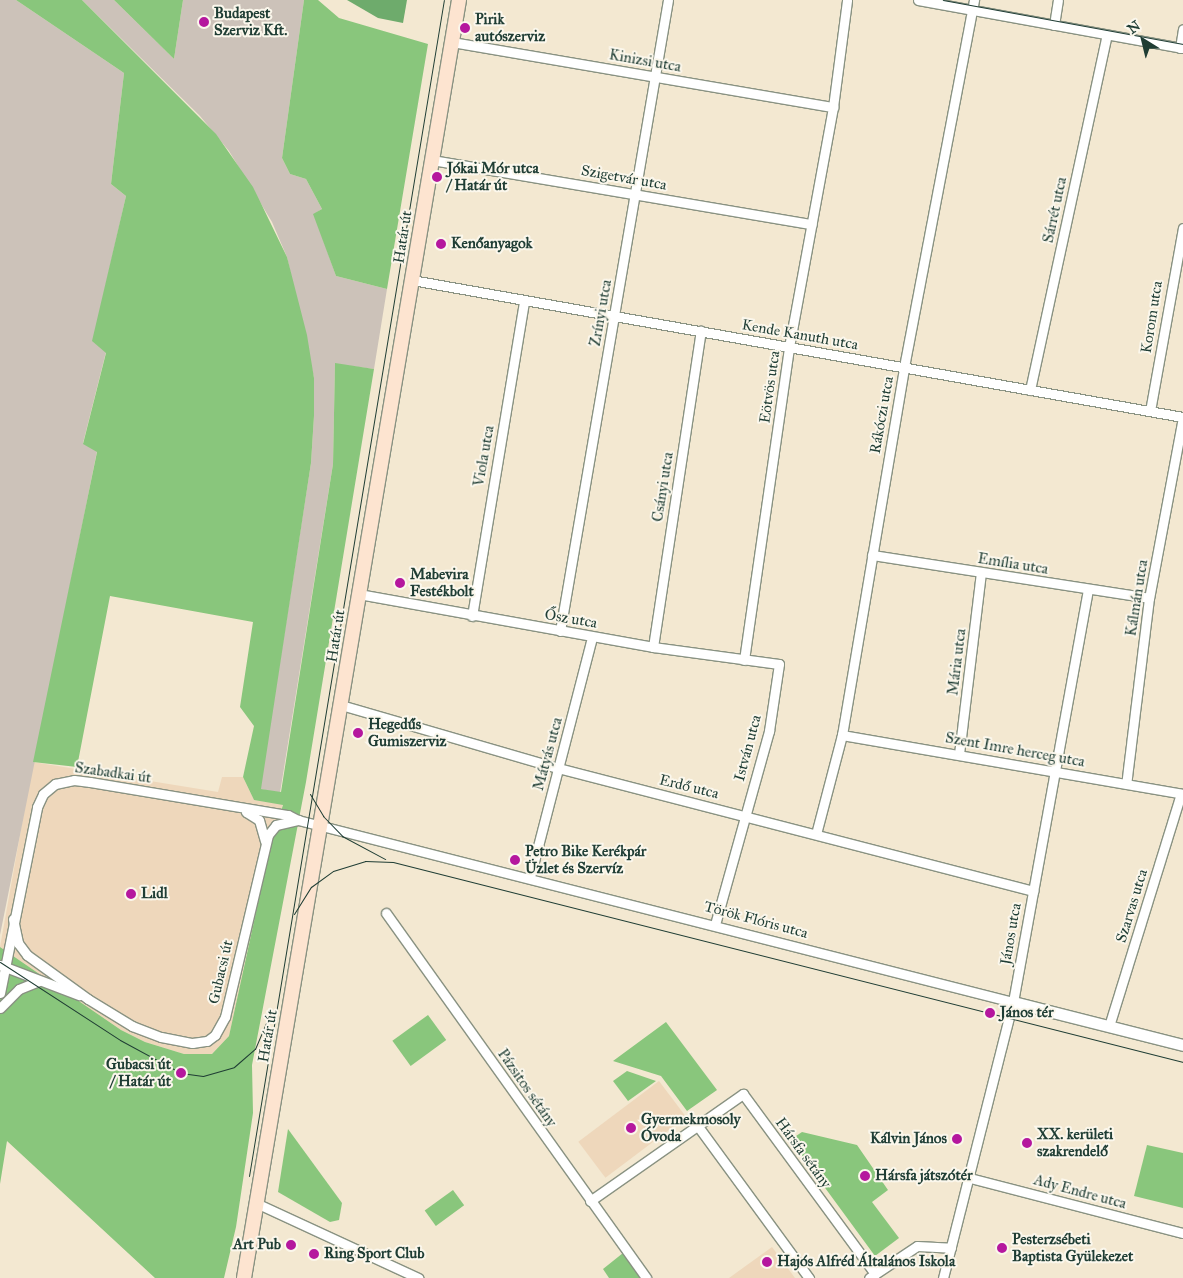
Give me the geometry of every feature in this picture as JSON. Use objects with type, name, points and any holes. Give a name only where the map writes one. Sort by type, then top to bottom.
[{"type":"main road","name":"Határ út","points":[[244,1278],[459,0]]},
{"type":"street","name":"Zrínyi utca","points":[[560,631],[668,0]]},
{"type":"street","name":"Eötvös utca","points":[[744,660],[789,347],[833,107],[847,0]]},
{"type":"street","points":[[918,0],[972,5],[1054,25],[1181,48],[1183,29]]},
{"type":"street","points":[[1054,25],[1058,0]]},
{"type":"street","name":"Rákóczi utca","points":[[816,834],[842,735],[904,367],[972,5]]},
{"type":"street","name":"Sárrét utca","points":[[1030,390],[1107,35]]},
{"type":"street","name":"Kinizsi utca","points":[[452,42],[833,107]]},
{"type":"street","name":"Szigetvár utca","points":[[432,160],[812,224]]},
{"type":"street","name":"Korom utca","points":[[1150,411],[1183,228]]},
{"type":"street","name":"Kende Kanuth utca","points":[[412,280],[1183,418]]},
{"type":"street","name":"Viola utca","points":[[472,616],[524,301]]},
{"type":"street","name":"Csányi utca","points":[[653,647],[701,331]]},
{"type":"street","name":"Kálmán utca","points":[[1126,784],[1149,598],[1183,418]]},
{"type":"street","name":"Emília utca","points":[[872,555],[1149,598]]},
{"type":"street","name":"Mária utca","points":[[959,754],[981,572]]},
{"type":"street","name":"János utca","points":[[943,1278],[970,1178],[1013,1002],[1053,771],[1088,590]]},
{"type":"street","name":"Ősz utca","points":[[359,594],[592,637],[779,664]]},
{"type":"street","name":"Mátyás utca","points":[[530,877],[592,637]]},
{"type":"street","name":"István utca","points":[[715,925],[743,816],[769,731],[779,664]]},
{"type":"street","name":"Erdő utca","points":[[341,705],[558,768],[1032,892]]},
{"type":"street","name":"Szent Imre herceg utca","points":[[842,735],[1182,794]]},
{"type":"street","name":"Szabadkai út","points":[[0,992],[2,966],[37,807],[43,794],[55,784],[74,780],[90,782],[288,815],[298,820]]},
{"type":"street","name":"Szarvas utca","points":[[1109,1026],[1182,794]]},
{"type":"street","name":"Szabadkai út","points":[[237,808],[259,820],[264,830],[265,846]]},
{"type":"street","points":[[298,820],[321,826]]},
{"type":"street","name":"Gubacsi út","points":[[13,919],[18,942],[27,955],[88,999],[132,1026],[161,1037],[197,1043],[215,1035],[229,1002],[265,846],[272,828],[298,820]]},
{"type":"street","name":"Török Flóris utca","points":[[321,826],[530,877],[1183,1045]]},
{"type":"street","name":"Pázsitos sétány","points":[[386,913],[646,1278]]},
{"type":"street","name":"Gubacsi út","points":[[2,966],[88,999]]},
{"type":"street","points":[[0,1008],[26,985],[37,981],[47,983]]},
{"type":"street","name":"Hársfa sétány","points":[[590,1200],[743,1094],[872,1276],[917,1246],[951,1248]]},
{"type":"street","points":[[697,1125],[809,1278]]},
{"type":"street","name":"Ady Endre utca","points":[[970,1178],[1183,1234]]},
{"type":"street","points":[[256,1203],[418,1278]]},
{"type":"shaded area","points":[[0,0],[16,0],[124,73],[111,184],[126,196],[93,341],[106,352],[83,443],[97,451],[0,935]]},
{"type":"shaded area","points":[[82,0],[114,0],[174,59],[183,0],[304,0],[282,158],[290,174],[306,179],[322,209],[314,214],[336,276],[387,289],[374,369],[335,364],[333,464],[280,793],[260,789],[311,463],[314,416],[314,378],[287,257],[272,222],[229,151],[200,116]]},
{"type":"shaded area","points":[[33,762],[218,792],[222,777],[243,777],[254,800],[283,804],[272,839],[229,1036],[212,1054],[184,1054],[145,1042],[121,1030],[0,947]]},
{"type":"shaded area","name":"Gyermekmosoly Óvoda","points":[[659,1081],[686,1117],[605,1178],[578,1142]]},
{"type":"shaded area","name":"Hajós Alfréd Általános Iskola","points":[[772,1247],[795,1278],[729,1278]]},
{"type":"green space","points":[[16,0],[82,0],[216,134],[253,187],[287,257],[307,335],[314,378],[314,416],[311,463],[261,789],[281,792],[333,464],[335,363],[374,369],[306,782],[252,1065],[253,1113],[236,1227],[224,1278],[155,1278],[7,1141],[0,1184],[0,947],[121,1030],[145,1042],[184,1054],[212,1054],[229,1036],[272,839],[283,805],[254,800],[243,777],[254,726],[240,707],[253,622],[110,596],[77,767],[33,762],[97,452],[83,444],[106,353],[92,341],[126,196],[111,184],[124,73]]},
{"type":"green space","points":[[114,0],[183,0],[174,59]]},
{"type":"green space","points":[[304,0],[318,0],[339,18],[428,44],[387,289],[336,276],[313,214],[322,209],[306,179],[290,174],[282,158]]},
{"type":"green space","points":[[347,0],[407,0],[403,23],[378,18]]},
{"type":"green space","points":[[428,1015],[446,1040],[411,1066],[392,1041]]},
{"type":"green space","points":[[666,1022],[717,1090],[687,1111],[661,1076],[613,1061]]},
{"type":"green space","points":[[627,1071],[656,1081],[628,1101],[613,1081]]},
{"type":"green space","points":[[288,1129],[342,1203],[339,1220],[330,1222],[278,1192]]},
{"type":"green space","points":[[802,1132],[857,1145],[888,1190],[872,1202],[899,1238],[875,1256],[790,1140]]},
{"type":"green space","points":[[1147,1145],[1183,1153],[1183,1208],[1134,1196]]},
{"type":"green space","points":[[453,1190],[464,1205],[436,1226],[425,1211]]},
{"type":"green space","points":[[623,1253],[641,1278],[609,1278],[603,1269]]},
{"type":"tram line","points":[[249,1176],[444,0]]},
{"type":"tram line","points":[[943,0],[1183,44]]},
{"type":"tram line","points":[[310,794],[323,816],[342,836],[385,859]]},
{"type":"tram line","points":[[294,914],[311,887],[333,871],[365,861],[393,862],[1183,1062]]},
{"type":"tram line","points":[[0,962],[120,1040],[181,1073],[203,1076],[234,1067],[255,1049],[268,1019]]},
{"type":"place","name":"Budapest Szerviz Kft.","points":[[204,22]]},
{"type":"place","name":"Pirik autószerviz","points":[[465,28]]},
{"type":"place","name":"Jókai Mór utca / Határ út","points":[[437,177]]},
{"type":"place","name":"Kenőanyagok","points":[[441,244]]},
{"type":"place","name":"Mabevira Festékbolt","points":[[400,583]]},
{"type":"place","name":"Hegedűs Gumiszerviz","points":[[358,733]]},
{"type":"place","name":"Petro Bike Kerékpár Üzlet és Szervíz","points":[[515,860]]},
{"type":"place","name":"Lidl","points":[[131,894]]},
{"type":"place","name":"János tér","points":[[990,1013]]},
{"type":"place","name":"Gubacsi út / Határ út","points":[[181,1073]]},
{"type":"place","name":"Gyermekmosoly Óvoda","points":[[631,1128]]},
{"type":"place","name":"Kálvin János","points":[[957,1139]]},
{"type":"place","name":"XX. kerületi szakrendelő","points":[[1027,1143]]},
{"type":"place","name":"Hársfa játszótér","points":[[865,1176]]},
{"type":"place","name":"Art Pub","points":[[291,1245]]},
{"type":"place","name":"Pesterzsébeti Baptista Gyülekezet","points":[[1002,1248]]},
{"type":"place","name":"Ring Sport Club","points":[[314,1254]]},
{"type":"place","name":"Hajós Alfréd Általános Iskola","points":[[767,1262]]}]
